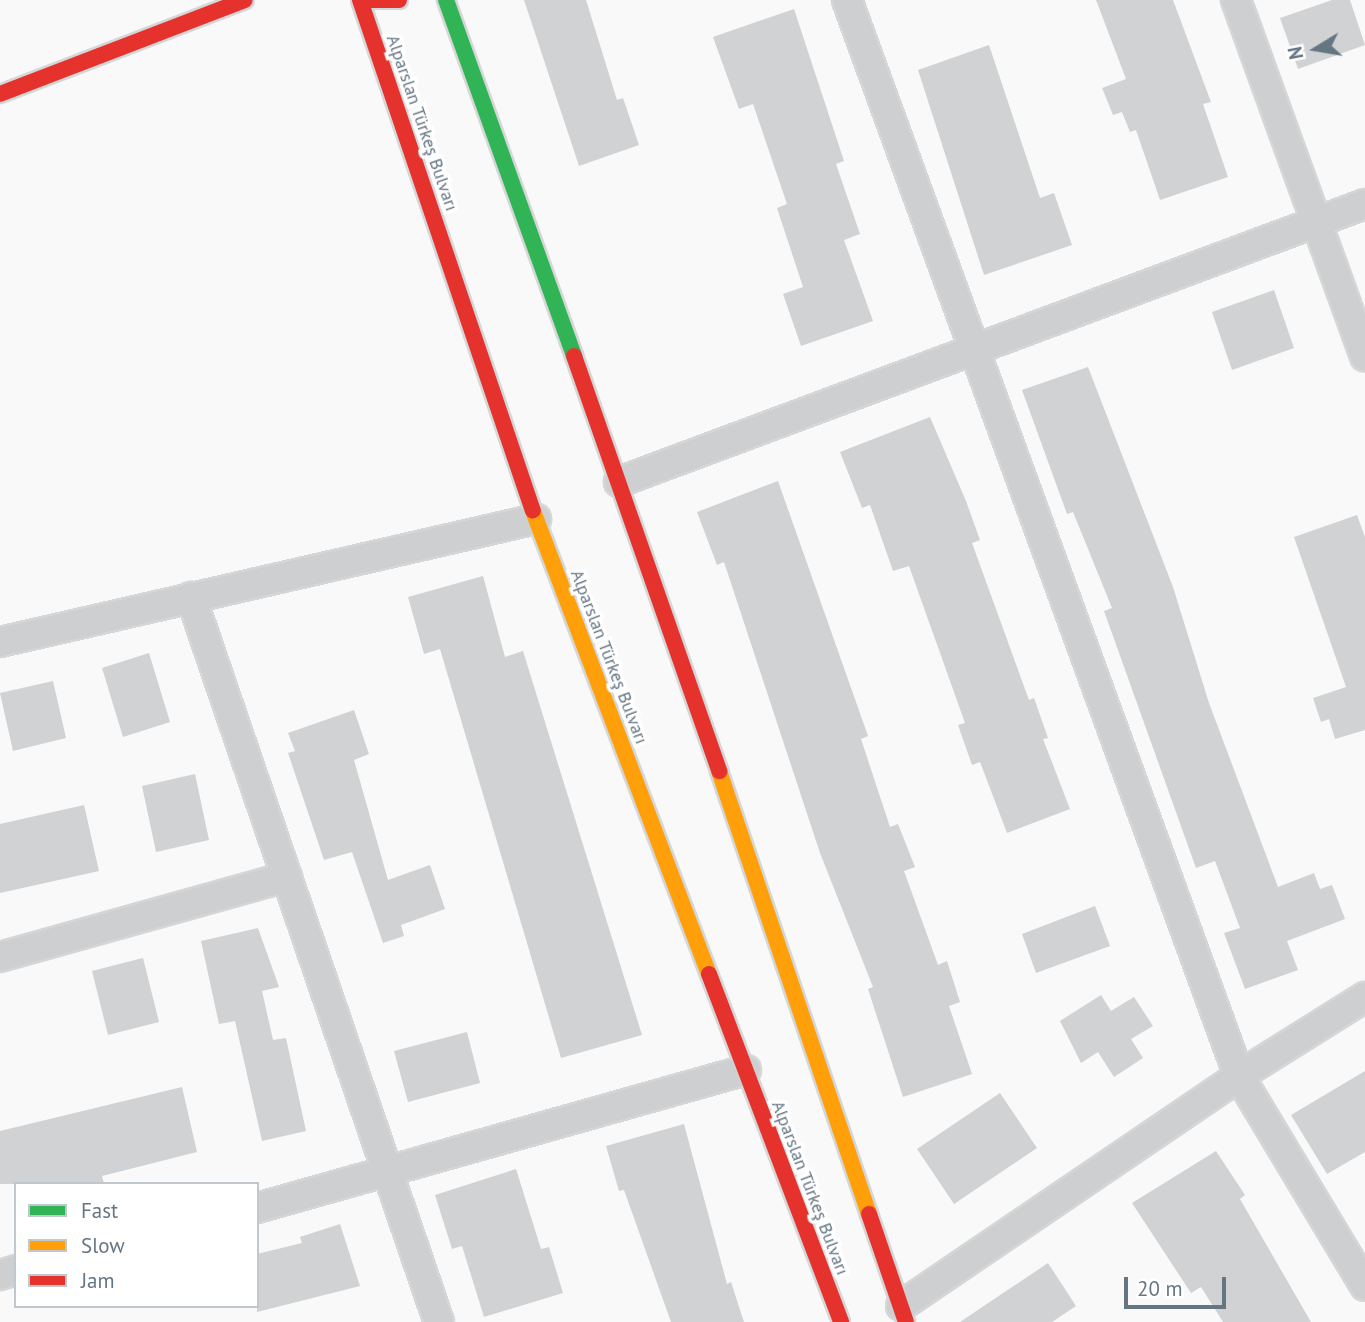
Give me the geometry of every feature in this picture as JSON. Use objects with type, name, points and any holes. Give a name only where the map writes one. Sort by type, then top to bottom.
[{"type":"main road","points":[[0,94],[245,0]]},
{"type":"main road","name":"Alparslan Türkeş Bulvarı","points":[[360,0],[536,519],[841,1322]]},
{"type":"main road","points":[[367,0],[400,0]]},
{"type":"main road","points":[[446,0],[619,482],[904,1314]]},
{"type":"street","points":[[846,0],[969,349],[1239,1076],[1365,1286]]},
{"type":"street","points":[[1236,0],[1365,356]]},
{"type":"street","points":[[619,482],[969,349],[1365,204]]},
{"type":"street","points":[[0,642],[536,519]]},
{"type":"street","points":[[191,597],[439,1322]]},
{"type":"street","points":[[0,957],[287,877]]},
{"type":"street","points":[[904,1314],[1239,1076],[1365,997]]},
{"type":"street","points":[[259,1207],[389,1174],[746,1070]]},
{"type":"building","points":[[524,0],[586,0],[617,100],[623,98],[639,145],[579,166]]},
{"type":"building","points":[[1096,0],[1173,0],[1211,102],[1203,104],[1228,177],[1160,200],[1136,130],[1130,132],[1122,112],[1113,115],[1102,88],[1126,79]]},
{"type":"building","points":[[1332,0],[1350,0],[1365,45],[1298,69],[1280,18]]},
{"type":"building","points":[[794,9],[844,161],[836,164],[860,234],[844,240],[873,321],[801,346],[783,294],[803,287],[777,208],[787,204],[753,104],[739,109],[713,37]]},
{"type":"building","points":[[989,45],[1040,198],[1054,193],[1072,245],[984,275],[918,70]]},
{"type":"building","points":[[1274,290],[1294,348],[1232,370],[1212,312]]},
{"type":"building","points":[[1088,367],[1173,587],[1209,703],[1278,887],[1314,873],[1320,889],[1332,885],[1345,919],[1287,941],[1298,970],[1245,989],[1224,933],[1240,928],[1215,861],[1196,868],[1104,611],[1112,608],[1073,512],[1067,514],[1022,390]]},
{"type":"building","points":[[930,417],[980,540],[972,543],[1029,700],[1034,698],[1048,738],[1043,739],[1070,809],[1007,833],[980,762],[972,765],[958,725],[965,723],[909,566],[893,571],[870,505],[862,508],[840,452]]},
{"type":"building","points":[[778,481],[868,736],[861,739],[890,827],[898,824],[915,867],[904,871],[938,965],[947,961],[960,1002],[949,1006],[972,1074],[903,1097],[868,989],[873,987],[820,853],[724,562],[717,565],[697,512]]},
{"type":"building","points":[[1357,515],[1365,537],[1365,730],[1335,739],[1329,719],[1321,722],[1313,698],[1346,687],[1294,537]]},
{"type":"building","points":[[483,576],[505,657],[523,651],[642,1035],[561,1058],[440,649],[424,654],[408,597]]},
{"type":"building","points":[[149,653],[170,722],[123,737],[102,668]]},
{"type":"building","points":[[53,681],[66,738],[13,751],[0,693]]},
{"type":"building","points":[[354,710],[369,754],[354,760],[388,880],[430,865],[445,909],[401,925],[404,936],[383,943],[352,852],[324,860],[288,753],[295,751],[288,733]]},
{"type":"building","points":[[195,774],[209,840],[156,852],[142,786]]},
{"type":"building","points":[[84,805],[99,871],[0,893],[0,824]]},
{"type":"building","points":[[1095,906],[1110,946],[1036,973],[1022,934]]},
{"type":"building","points":[[258,928],[279,987],[262,991],[273,1040],[286,1038],[306,1131],[262,1141],[235,1021],[219,1024],[201,941]]},
{"type":"building","points":[[143,958],[159,1022],[108,1035],[92,971]]},
{"type":"building","points":[[1101,995],[1111,1011],[1134,997],[1153,1026],[1131,1039],[1143,1058],[1114,1077],[1098,1052],[1081,1063],[1060,1021]]},
{"type":"building","points":[[467,1032],[480,1083],[408,1102],[394,1051]]},
{"type":"building","points":[[1365,1071],[1365,1152],[1327,1174],[1291,1115]]},
{"type":"building","points":[[182,1087],[197,1152],[102,1176],[104,1182],[0,1184],[0,1131]]},
{"type":"building","points":[[1000,1093],[1037,1148],[954,1204],[917,1149]]},
{"type":"building","points":[[684,1124],[727,1284],[731,1282],[744,1322],[671,1322],[624,1190],[619,1191],[606,1146]]},
{"type":"building","points":[[1216,1151],[1245,1195],[1240,1199],[1311,1322],[1223,1322],[1201,1287],[1191,1293],[1132,1203]]},
{"type":"building","points":[[516,1169],[541,1249],[549,1247],[563,1293],[484,1317],[462,1246],[452,1249],[435,1195]]},
{"type":"building","points":[[340,1224],[360,1286],[257,1312],[259,1254],[302,1243],[300,1237]]},
{"type":"building","points":[[1048,1263],[1076,1306],[1052,1322],[960,1322]]},
{"type":"traffic: fast","points":[[446,0],[574,356]]},
{"type":"traffic: slow","points":[[533,511],[709,974]]},
{"type":"traffic: slow","points":[[719,771],[869,1214]]},
{"type":"traffic: jam","points":[[0,94],[245,0]]},
{"type":"traffic: jam","points":[[360,0],[533,511]]},
{"type":"traffic: jam","points":[[367,0],[399,0]]},
{"type":"traffic: jam","points":[[574,356],[719,771]]},
{"type":"traffic: jam","points":[[709,974],[841,1322]]},
{"type":"traffic: jam","points":[[869,1214],[906,1322]]}]
